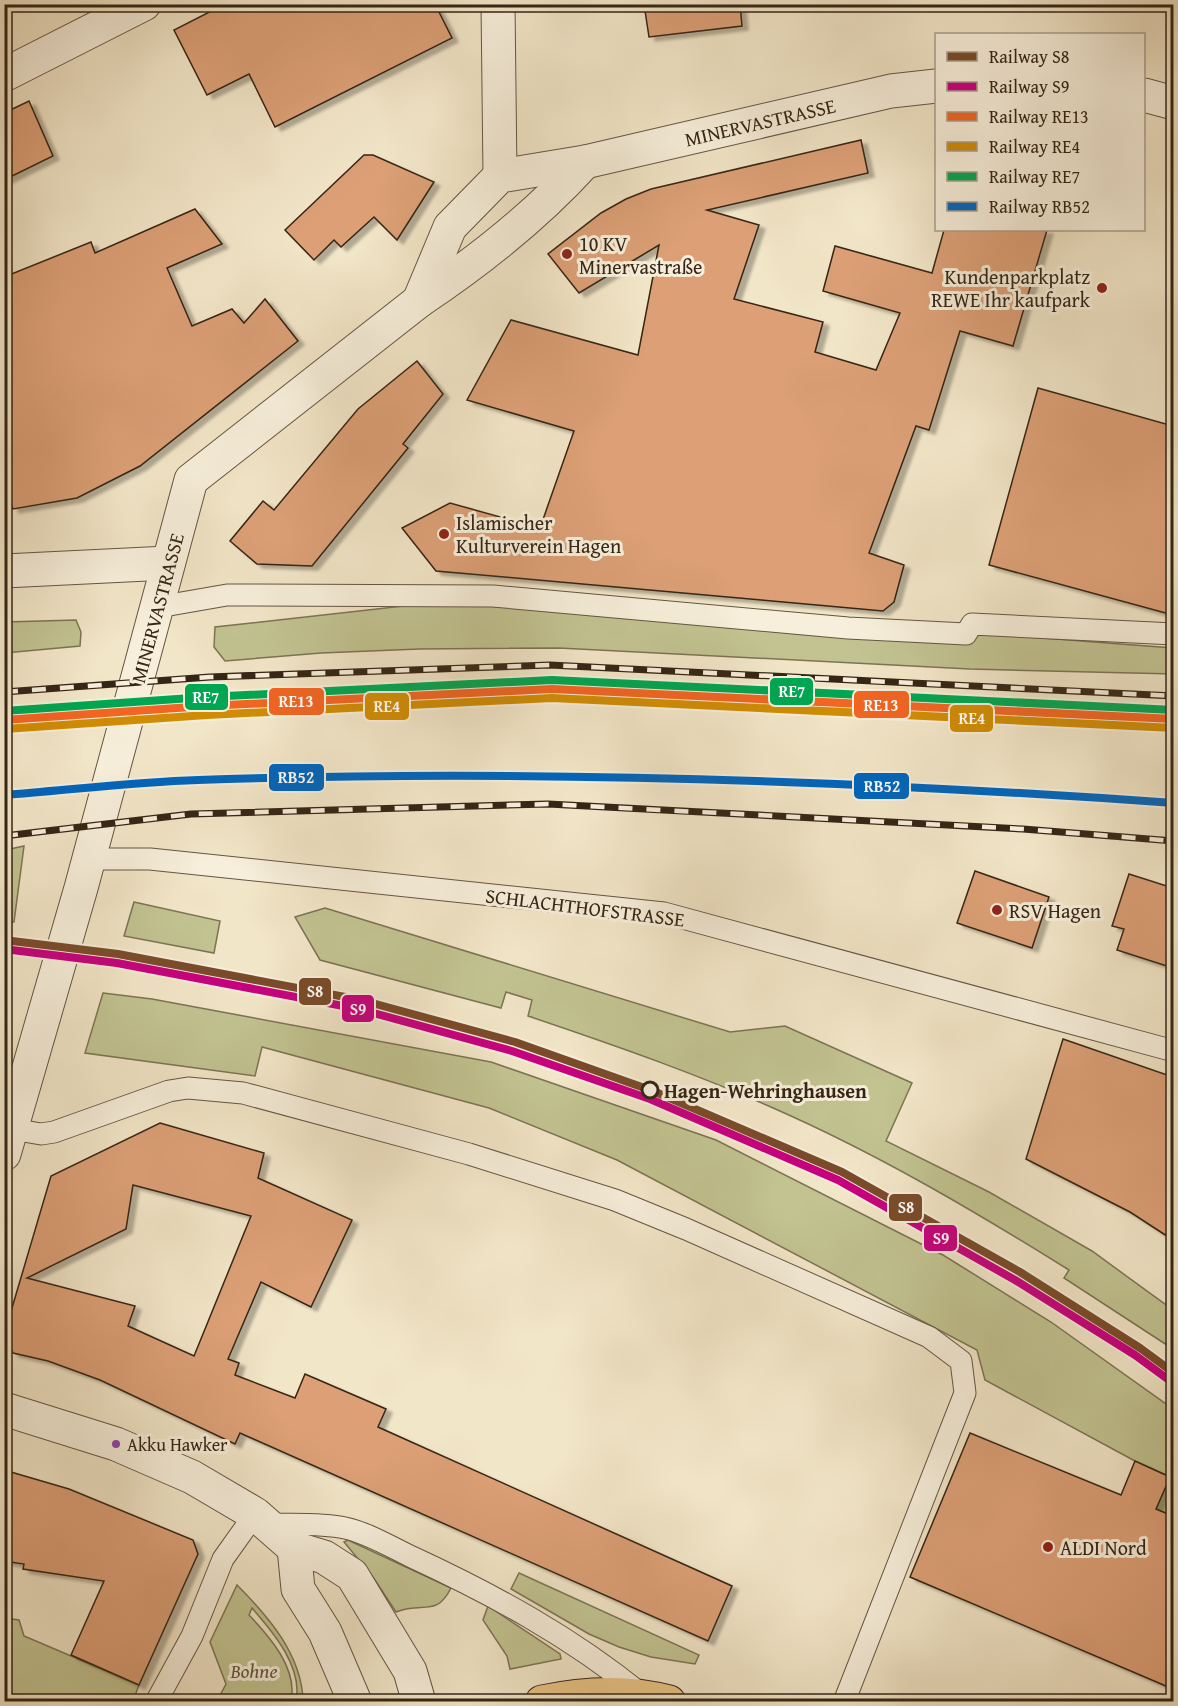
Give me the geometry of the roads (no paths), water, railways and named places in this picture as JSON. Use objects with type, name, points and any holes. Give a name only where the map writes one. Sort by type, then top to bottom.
[{"type":"main road","points":[[542,1701],[598,1695],[655,1698]]},
{"type":"street","points":[[4,75],[144,4]]},
{"type":"street","points":[[498,4],[500,176]]},
{"type":"street","name":"MINERVASTRASSE","points":[[419,301],[450,227],[500,176],[585,162],[891,91],[935,86]]},
{"type":"street","points":[[1145,96],[1173,103]]},
{"type":"street","name":"MINERVASTRASSE","points":[[8,1141],[89,859],[191,480],[419,301],[464,271],[552,198],[585,162]]},
{"type":"street","points":[[4,572],[168,563]]},
{"type":"street","points":[[4,1409],[116,1444],[155,1459],[202,1482],[261,1519],[294,1548],[324,1557],[352,1575],[410,1671],[419,1701]]},
{"type":"street","points":[[294,1548],[298,1589],[325,1632],[355,1701]]},
{"type":"lane","points":[[158,607],[227,595],[494,596],[848,628],[966,634],[972,624],[1173,634]]},
{"type":"lane","name":"SCHLACHTHOFSTRASSE","points":[[89,859],[150,859],[664,913],[1173,1051]]},
{"type":"lane","points":[[8,1141],[54,1132],[160,1094],[188,1088],[243,1093],[469,1154],[615,1200],[686,1228],[929,1337],[961,1361],[965,1393],[844,1701]]},
{"type":"lane","points":[[156,1701],[192,1636],[223,1558],[261,1519],[345,1528],[370,1538],[470,1584],[529,1616],[594,1656],[655,1698]]},
{"type":"railway","points":[[4,692],[210,677],[550,665],[1174,696]]},
{"type":"railway","points":[[4,836],[191,814],[548,804],[1023,829],[1174,841]]},
{"type":"rail line","name":"RE7","points":[[4,711],[206,697],[552,680],[1174,710]]},
{"type":"rail line","name":"RE13","points":[[4,720],[206,706],[552,689],[1174,719]]},
{"type":"rail line","name":"RE4","points":[[5,729],[207,715],[552,698],[1174,728]]},
{"type":"rail line","name":"RB52","points":[[4,795],[198,780],[564,776],[930,788],[1174,803]]},
{"type":"rail line","name":"S8","points":[[4,940],[118,954],[361,1000],[515,1042],[653,1091],[842,1172],[1020,1272],[1140,1348],[1174,1373]]},
{"type":"rail line","name":"S9","points":[[4,949],[117,963],[359,1009],[512,1051],[650,1099],[838,1180],[1015,1280],[1135,1355],[1169,1380]]},
{"type":"place","name":"10 KV Minervastraße","points":[[567,254]]},
{"type":"place","name":"Kundenparkplatz REWE Ihr kaufpark","points":[[1102,288]]},
{"type":"place","name":"Islamischer Kulturverein Hagen","points":[[444,534]]},
{"type":"place","name":"RSV Hagen","points":[[997,910]]},
{"type":"place","name":"Hagen-Wehringhausen","points":[[650,1090]]},
{"type":"place","name":"Akku Hawker","points":[[116,1444]]},
{"type":"place","name":"ALDI Nord","points":[[1048,1547]]},
{"type":"park label","name":"Bohne","points":[[254,1670]]}]
